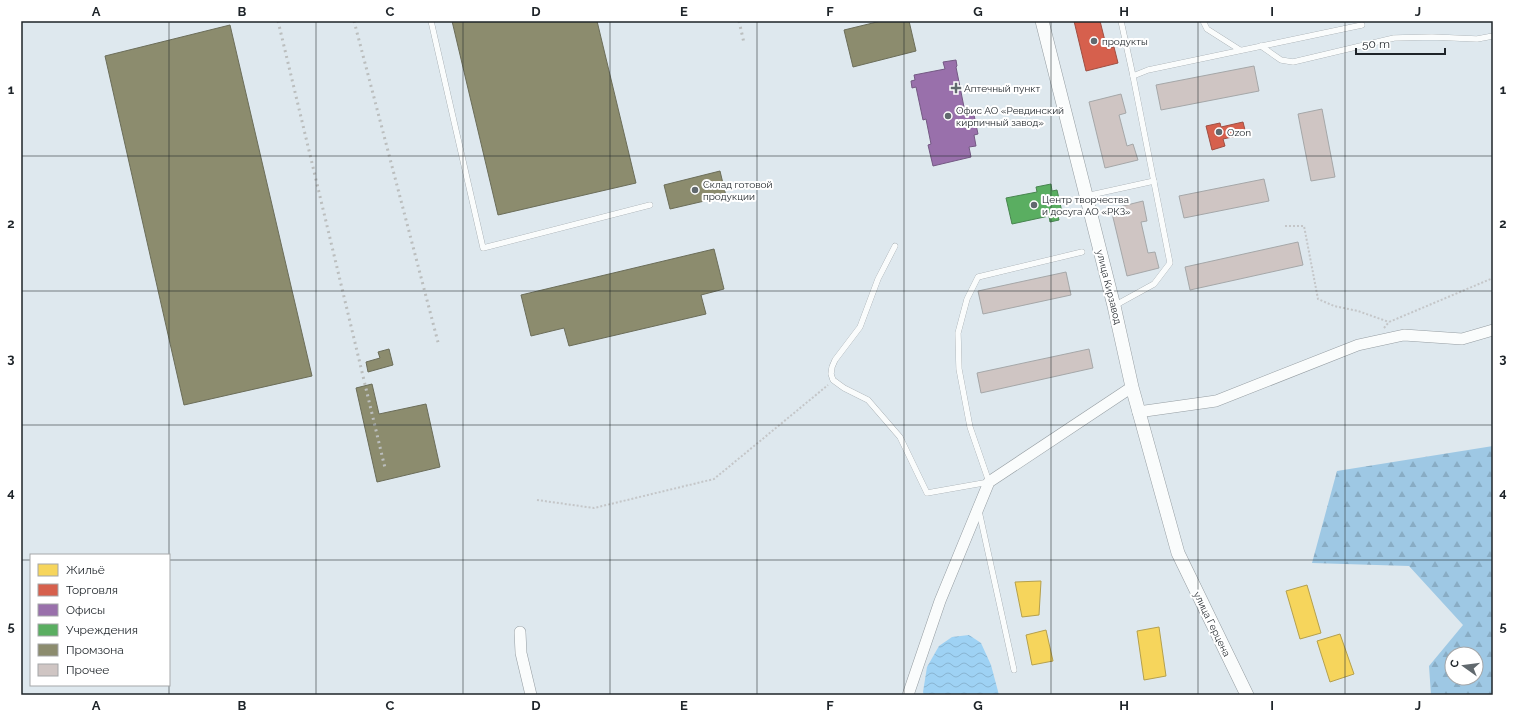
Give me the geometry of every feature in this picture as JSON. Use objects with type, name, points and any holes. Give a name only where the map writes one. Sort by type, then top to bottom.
[{"type":"street","name":"улица Кирзавод","points":[[1042,21],[1114,306],[1138,412],[1178,553]]},
{"type":"street","points":[[1138,412],[1216,401],[1358,345],[1404,335],[1462,339],[1493,330]]},
{"type":"street","points":[[908,695],[940,601],[989,482],[1132,387]]},
{"type":"street","name":"улица Герцена","points":[[1178,553],[1247,695]]},
{"type":"street","points":[[520,632],[521,653],[531,695]]},
{"type":"lane","points":[[431,21],[484,248],[650,206]]},
{"type":"lane","points":[[1114,306],[1154,284],[1170,263],[1122,21]]},
{"type":"lane","points":[[1203,21],[1207,29],[1240,50]]},
{"type":"lane","points":[[1133,76],[1148,70],[1362,25]]},
{"type":"lane","points":[[1261,46],[1280,60],[1293,62],[1394,38],[1432,37],[1477,39],[1493,36]]},
{"type":"lane","points":[[1086,196],[1154,181]]},
{"type":"lane","points":[[896,246],[876,285],[860,327],[835,360],[831,374],[833,380],[844,388],[868,400],[900,437],[927,493],[989,482],[970,427],[959,369],[958,333],[967,299],[978,277],[1082,252]]},
{"type":"lane","points":[[978,509],[1014,670]]},
{"type":"path","points":[[1285,226],[1304,226],[1318,299],[1334,306],[1358,311],[1389,322]]},
{"type":"path","points":[[1372,342],[1389,322],[1493,278]]},
{"type":"path","points":[[537,500],[594,508],[714,479],[833,380]]},
{"type":"green space","points":[[1493,446],[1493,695],[1431,695],[1429,666],[1444,648],[1444,686],[1484,686],[1484,646],[1446,646],[1463,625],[1409,566],[1312,563],[1337,471]]},
{"type":"water","points":[[969,635],[981,643],[991,665],[999,695],[924,695],[923,692],[927,667],[939,646],[952,637]]},
{"type":"building: Жильё","points":[[1041,581],[1039,615],[1022,617],[1015,582]]},
{"type":"building: Жильё","points":[[1307,585],[1321,633],[1300,639],[1286,591]]},
{"type":"building: Жильё","points":[[1159,627],[1166,676],[1144,680],[1137,631]]},
{"type":"building: Жильё","points":[[1046,630],[1053,661],[1032,665],[1026,635]]},
{"type":"building: Жильё","points":[[1340,634],[1354,674],[1330,682],[1317,641]]},
{"type":"building: Торговля","points":[[1074,21],[1100,21],[1107,49],[1114,47],[1118,63],[1086,71]]},
{"type":"building: Торговля","points":[[1243,122],[1246,134],[1223,139],[1225,146],[1212,150],[1206,126],[1220,123],[1221,127]]},
{"type":"building: Офисы","name":"Офис АО «Ревдинский кирпичный завод»","points":[[956,60],[965,112],[973,110],[978,134],[974,135],[976,146],[969,147],[971,157],[933,166],[928,145],[931,144],[926,119],[923,120],[916,87],[912,88],[911,81],[915,80],[914,75],[945,69],[943,62]]},
{"type":"building: Учреждения","name":"Центр творчества и досуга АО «РКЗ»","points":[[1051,184],[1052,191],[1057,190],[1062,212],[1057,213],[1059,220],[1050,222],[1049,216],[1012,224],[1006,198],[1037,192],[1036,187]]},
{"type":"building: Промзона","points":[[452,21],[597,21],[636,183],[498,215]]},
{"type":"building: Промзона","points":[[881,21],[909,21],[916,51],[853,67],[844,30]]},
{"type":"building: Промзона","points":[[230,25],[312,376],[184,405],[105,56]]},
{"type":"building: Промзона","name":"Склад готовой продукции","points":[[720,171],[726,196],[670,209],[664,185]]},
{"type":"building: Промзона","points":[[714,249],[724,289],[701,295],[706,314],[569,346],[564,328],[531,336],[521,295]]},
{"type":"building: Промзона","points":[[389,349],[393,365],[368,372],[366,362],[380,358],[378,352]]},
{"type":"building: Промзона","points":[[372,384],[379,414],[426,404],[440,467],[377,482],[356,388]]},
{"type":"building: Прочее","points":[[1254,66],[1259,91],[1161,110],[1156,85]]},
{"type":"building: Прочее","points":[[1121,94],[1126,113],[1119,115],[1127,146],[1133,144],[1138,160],[1105,168],[1089,102]]},
{"type":"building: Прочее","points":[[1322,109],[1335,177],[1311,181],[1298,114]]},
{"type":"building: Прочее","points":[[1264,179],[1269,201],[1184,218],[1179,196]]},
{"type":"building: Прочее","points":[[1143,201],[1147,221],[1141,222],[1148,253],[1155,252],[1159,268],[1127,276],[1111,209]]},
{"type":"building: Прочее","points":[[1298,242],[1303,265],[1190,290],[1185,267]]},
{"type":"building: Прочее","points":[[1066,272],[1071,295],[983,314],[978,291]]},
{"type":"building: Прочее","points":[[1089,349],[1093,368],[981,393],[977,373]]},
{"type":"railway","points":[[278,21],[385,468]]},
{"type":"railway","points":[[354,21],[439,346]]},
{"type":"railway","points":[[739,21],[744,43]]},
{"type":"place","name":"продукты","points":[[1094,41]]},
{"type":"place","name":"Аптечный пункт","points":[[956,88]]},
{"type":"place","name":"Офис АО «Ревдинский кирпичный завод»","points":[[948,116]]},
{"type":"place","name":"Ozon","points":[[1219,132]]},
{"type":"place","name":"Склад готовой продукции","points":[[695,190]]},
{"type":"place","name":"Центр творчества и досуга АО «РКЗ»","points":[[1034,205]]}]
